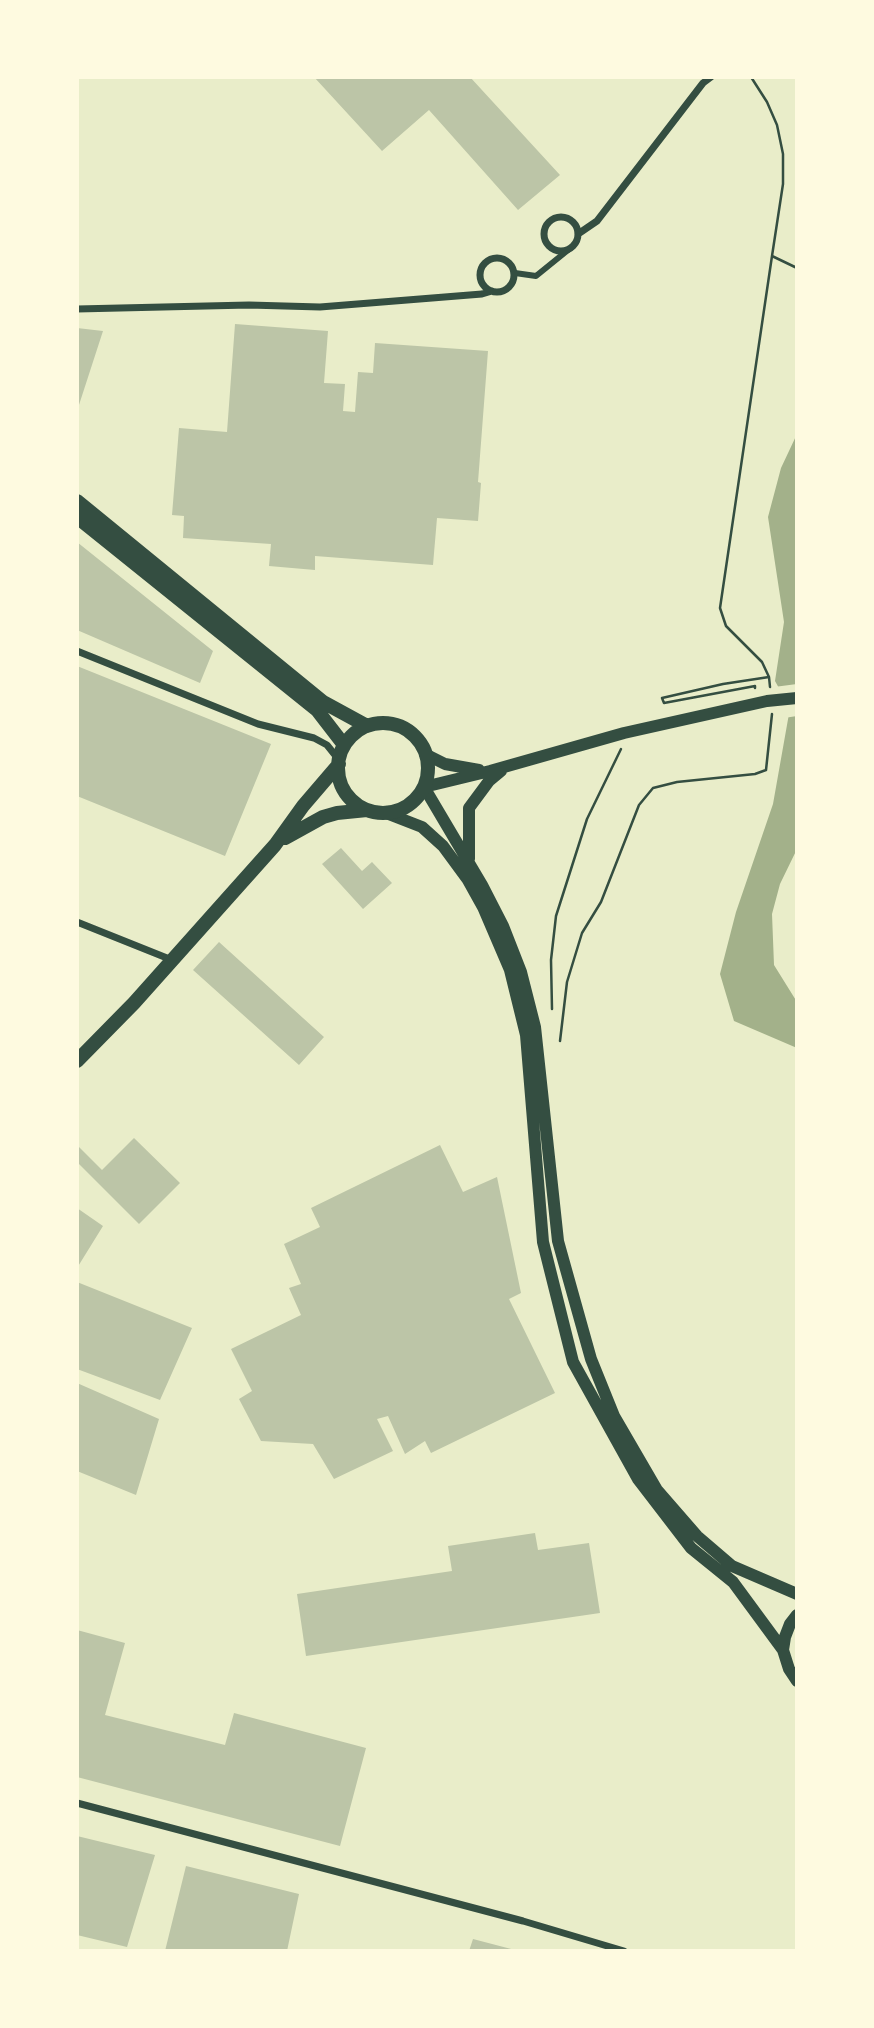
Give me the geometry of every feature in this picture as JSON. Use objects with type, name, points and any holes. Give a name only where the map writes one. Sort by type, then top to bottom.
[{"type":"main road","points":[[77,500],[323,702],[367,726]]},
{"type":"main road","points":[[77,517],[317,710],[344,746]]},
{"type":"main road","points":[[275,845],[323,817],[369,810],[386,813],[409,805],[424,787],[428,773],[421,744],[411,733],[397,725],[382,723],[367,726],[354,734],[344,746],[339,762],[340,780],[352,800],[369,810]]},
{"type":"main road","points":[[77,1061],[134,1003],[275,845],[339,762]]},
{"type":"street","points":[[515,273],[536,276],[572,246],[578,234],[597,221],[703,83],[711,77]]},
{"type":"street","points":[[572,246],[562,251],[551,248],[544,239],[545,228],[552,219],[564,217],[573,223],[578,234]]},
{"type":"street","points":[[464,295],[475,289],[481,268],[494,257],[510,262],[515,273],[510,286],[502,292],[486,289],[480,279]]},
{"type":"street","points":[[77,309],[320,307],[492,291]]},
{"type":"street","points":[[77,651],[258,724],[314,738],[327,746],[339,762]]},
{"type":"street","points":[[797,698],[767,701],[624,733],[424,787],[503,926],[521,972],[535,1027],[558,1241],[591,1359],[614,1416],[657,1490],[697,1536],[732,1566],[797,1594]]},
{"type":"street","points":[[425,754],[445,764],[489,771]]},
{"type":"street","points":[[469,863],[469,808],[489,781],[507,766]]},
{"type":"street","points":[[386,813],[422,828],[443,846],[484,907],[510,970],[526,1035],[535,1116],[543,1242],[573,1362],[638,1479],[691,1548],[733,1582],[783,1650]]},
{"type":"street","points":[[77,922],[172,960]]},
{"type":"street","points":[[796,1683],[783,1650],[785,1637],[797,1615]]},
{"type":"street","points":[[77,1804],[523,1921],[624,1951]]},
{"type":"path","points":[[751,77],[767,102],[777,125],[783,154],[783,184],[720,608],[726,626],[762,662],[769,677],[770,690]]},
{"type":"path","points":[[772,256],[797,268]]},
{"type":"path","points":[[756,691],[755,686],[664,703],[662,698],[769,677]]},
{"type":"path","points":[[560,1041],[567,982],[582,933],[601,902],[639,805],[653,788],[726,775],[755,774],[765,770],[769,749],[771,703]]},
{"type":"path","points":[[552,1009],[551,960],[556,916],[587,819],[621,749]]},
{"type":"shaded area","points":[[797,434],[797,849],[780,884],[772,914],[774,965],[797,1002],[797,1048],[734,1021],[720,974],[736,912],[773,804],[790,708],[775,681],[784,622],[768,517],[781,468]]},
{"type":"pier","points":[[797,684],[797,716],[784,718],[786,709],[774,687]]},
{"type":"building","points":[[314,77],[470,77],[560,175],[518,210],[429,110],[382,151]]},
{"type":"building","points":[[235,324],[328,331],[324,383],[345,384],[343,411],[355,412],[358,372],[373,373],[375,343],[488,351],[478,482],[481,483],[478,521],[437,518],[433,565],[315,556],[315,570],[269,566],[271,544],[183,538],[184,516],[172,515],[179,428],[227,432]]},
{"type":"building","points":[[77,328],[103,331],[78,408],[77,408]]},
{"type":"building","points":[[77,542],[213,651],[200,683],[77,630]]},
{"type":"building","points":[[77,666],[271,744],[225,856],[77,796]]},
{"type":"building","points":[[341,848],[362,871],[372,862],[392,883],[363,909],[322,864]]},
{"type":"building","points":[[219,942],[324,1037],[299,1065],[193,970]]},
{"type":"building","points":[[134,1138],[180,1183],[139,1224],[77,1162],[77,1145],[102,1170]]},
{"type":"building","points":[[440,1145],[463,1192],[497,1177],[521,1293],[509,1299],[555,1393],[431,1453],[425,1441],[405,1454],[388,1416],[377,1419],[393,1451],[334,1479],[313,1444],[261,1441],[239,1399],[252,1391],[231,1349],[301,1315],[289,1288],[301,1284],[284,1244],[320,1227],[311,1208]]},
{"type":"building","points":[[77,1208],[103,1226],[77,1268]]},
{"type":"building","points":[[77,1282],[192,1328],[160,1400],[77,1369]]},
{"type":"building","points":[[77,1383],[159,1419],[136,1495],[77,1471]]},
{"type":"building","points":[[535,1533],[538,1550],[589,1543],[600,1613],[306,1656],[297,1594],[452,1571],[448,1546]]},
{"type":"building","points":[[77,1630],[125,1643],[105,1715],[225,1745],[234,1713],[366,1748],[340,1846],[77,1777]]},
{"type":"building","points":[[77,1836],[155,1855],[127,1947],[77,1935]]},
{"type":"building","points":[[186,1866],[299,1894],[287,1951],[165,1951]]},
{"type":"building","points":[[473,1939],[515,1950],[515,1951],[469,1951]]}]
